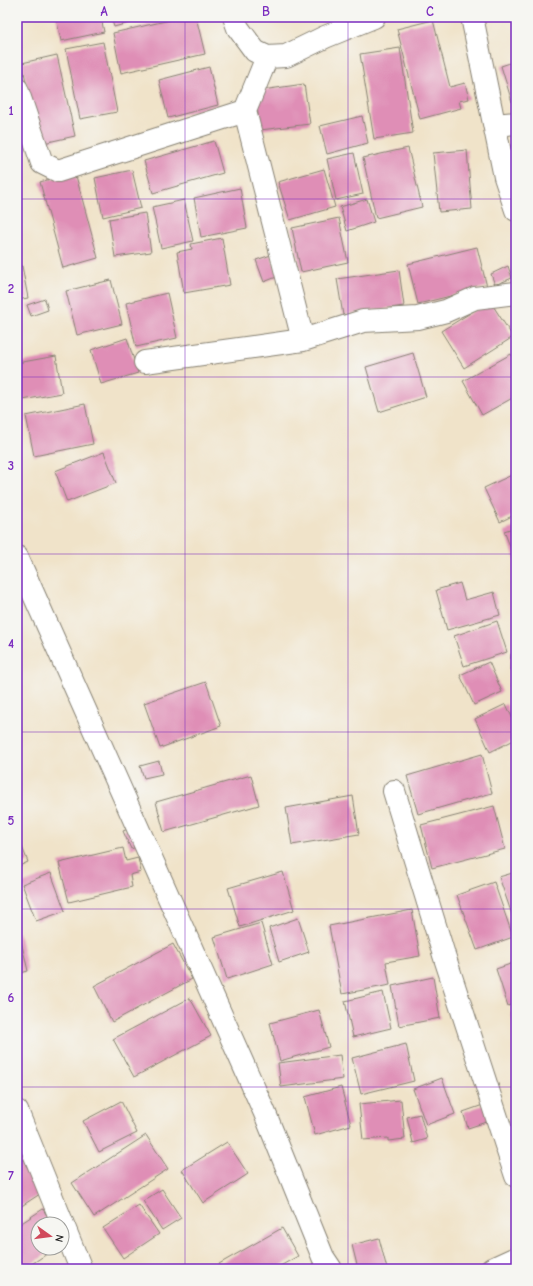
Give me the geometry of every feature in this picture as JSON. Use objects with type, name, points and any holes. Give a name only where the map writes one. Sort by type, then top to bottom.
[{"type":"street","points":[[234,17],[238,28],[255,51],[267,57],[286,56],[325,37],[374,17]]},
{"type":"street","points":[[472,17],[505,177],[516,210]]},
{"type":"street","points":[[267,57],[246,111],[303,340]]},
{"type":"street","points":[[17,89],[42,163],[58,171],[246,111]]},
{"type":"street","points":[[495,125],[516,123]]},
{"type":"street","points":[[145,362],[303,340],[363,321],[418,318],[446,311],[476,298],[516,293]]},
{"type":"street","points":[[17,557],[264,1111],[323,1257],[331,1269]]},
{"type":"street","points":[[394,791],[444,955],[516,1176]]},
{"type":"street","points":[[17,1112],[81,1269]]},
{"type":"street","points":[[492,1269],[516,1258]]},
{"type":"building","points":[[56,17],[101,17],[104,32],[61,41]]},
{"type":"building","points":[[111,17],[150,17],[114,27]]},
{"type":"building","points":[[183,17],[196,17],[205,54],[121,73],[113,33]]},
{"type":"building","points":[[433,20],[450,87],[465,83],[469,99],[459,101],[461,108],[420,119],[397,29]]},
{"type":"building","points":[[103,42],[117,112],[80,119],[66,49]]},
{"type":"building","points":[[400,48],[413,133],[374,139],[360,54]]},
{"type":"building","points":[[57,55],[75,136],[39,144],[22,63]]},
{"type":"building","points":[[516,61],[516,101],[512,102],[501,66]]},
{"type":"building","points":[[209,67],[218,105],[168,118],[159,80]]},
{"type":"building","points":[[304,84],[310,124],[260,130],[255,91]]},
{"type":"building","points":[[362,116],[368,143],[327,154],[320,126]]},
{"type":"building","points":[[214,141],[223,173],[153,193],[144,161]]},
{"type":"building","points":[[516,145],[516,182],[506,147]]},
{"type":"building","points":[[408,148],[422,207],[376,218],[363,158]]},
{"type":"building","points":[[467,150],[472,209],[439,212],[433,153]]},
{"type":"building","points":[[354,153],[363,194],[336,200],[327,159]]},
{"type":"building","points":[[324,169],[335,207],[290,220],[278,182]]},
{"type":"building","points":[[132,170],[141,208],[103,217],[95,178]]},
{"type":"building","points":[[75,172],[98,258],[63,268],[40,182]]},
{"type":"building","points":[[240,188],[247,228],[201,237],[194,198]]},
{"type":"building","points":[[367,199],[374,222],[347,231],[340,207]]},
{"type":"building","points":[[184,200],[193,241],[161,248],[152,207]]},
{"type":"building","points":[[145,213],[151,252],[115,257],[109,219]]},
{"type":"building","points":[[339,218],[348,262],[301,272],[292,228]]},
{"type":"building","points":[[222,238],[230,285],[184,293],[177,252],[192,249],[191,244]]},
{"type":"building","points":[[477,247],[487,287],[418,304],[408,264]]},
{"type":"building","points":[[271,255],[279,276],[264,282],[256,260]]},
{"type":"building","points":[[22,266],[28,298],[17,300],[17,267]]},
{"type":"building","points":[[508,266],[512,278],[495,285],[491,274]]},
{"type":"building","points":[[399,270],[404,306],[343,315],[337,279]]},
{"type":"building","points":[[111,280],[122,324],[77,335],[66,291]]},
{"type":"building","points":[[167,293],[177,338],[136,347],[126,303]]},
{"type":"building","points":[[45,299],[48,310],[31,316],[27,305]]},
{"type":"building","points":[[490,301],[513,337],[464,368],[441,331]]},
{"type":"building","points":[[127,338],[138,373],[101,384],[91,350]]},
{"type":"building","points":[[413,353],[426,397],[379,412],[366,367]]},
{"type":"building","points":[[511,354],[516,364],[516,396],[482,415],[463,381]]},
{"type":"building","points":[[56,356],[62,393],[17,401],[17,363]]},
{"type":"building","points":[[85,404],[93,444],[34,456],[26,416]]},
{"type":"building","points":[[104,452],[116,483],[67,502],[55,471]]},
{"type":"building","points":[[516,473],[516,514],[500,522],[484,488]]},
{"type":"building","points":[[516,527],[516,561],[504,531]]},
{"type":"building","points":[[516,581],[516,592],[512,583]]},
{"type":"building","points":[[460,583],[465,600],[494,592],[500,615],[447,630],[436,590]]},
{"type":"building","points":[[497,621],[507,652],[464,666],[454,636]]},
{"type":"building","points":[[511,654],[516,654],[516,671],[510,670]]},
{"type":"building","points":[[489,662],[502,692],[474,705],[460,675]]},
{"type":"building","points":[[206,682],[221,726],[160,748],[144,703]]},
{"type":"building","points":[[516,682],[516,695],[512,683]]},
{"type":"building","points":[[506,704],[516,726],[516,739],[490,752],[475,719]]},
{"type":"building","points":[[482,754],[492,793],[418,814],[407,776]]},
{"type":"building","points":[[159,761],[162,774],[144,778],[140,766]]},
{"type":"building","points":[[251,775],[259,805],[164,832],[156,802]]},
{"type":"building","points":[[353,796],[359,834],[292,845],[286,808]]},
{"type":"building","points":[[494,806],[505,849],[432,868],[421,825]]},
{"type":"building","points":[[135,826],[143,844],[131,849],[123,831]]},
{"type":"building","points":[[17,834],[28,862],[17,867]]},
{"type":"building","points":[[123,848],[126,861],[138,858],[141,872],[130,875],[132,887],[69,902],[59,863]]},
{"type":"building","points":[[283,872],[294,910],[240,927],[228,888]]},
{"type":"building","points":[[516,872],[516,926],[499,877]]},
{"type":"building","points":[[51,873],[65,911],[36,921],[22,884]]},
{"type":"building","points":[[494,882],[513,937],[477,950],[457,895]]},
{"type":"building","points":[[412,910],[420,956],[386,962],[390,985],[342,994],[329,926]]},
{"type":"building","points":[[298,918],[309,952],[279,962],[269,928]]},
{"type":"building","points":[[261,923],[273,964],[227,979],[214,937]]},
{"type":"building","points":[[19,932],[28,971],[17,974],[17,933]]},
{"type":"building","points":[[173,944],[192,979],[112,1022],[94,986]]},
{"type":"building","points":[[516,962],[516,1003],[508,1006],[496,969]]},
{"type":"building","points":[[433,977],[440,1018],[399,1026],[392,986]]},
{"type":"building","points":[[383,992],[391,1028],[353,1037],[345,1001]]},
{"type":"building","points":[[190,998],[211,1036],[134,1077],[113,1039]]},
{"type":"building","points":[[319,1010],[329,1047],[280,1061],[270,1023]]},
{"type":"building","points":[[516,1011],[516,1033],[515,1033],[511,1012]]},
{"type":"building","points":[[406,1044],[414,1081],[361,1094],[352,1058]]},
{"type":"building","points":[[340,1055],[343,1079],[281,1087],[278,1063]]},
{"type":"building","points":[[442,1078],[455,1114],[426,1125],[413,1089]]},
{"type":"building","points":[[341,1087],[351,1125],[315,1135],[305,1097]]},
{"type":"building","points":[[401,1100],[405,1139],[388,1141],[388,1138],[363,1140],[359,1104]]},
{"type":"building","points":[[121,1101],[137,1133],[99,1152],[83,1121]]},
{"type":"building","points":[[486,1104],[492,1120],[468,1128],[463,1112]]},
{"type":"building","points":[[420,1114],[427,1139],[413,1143],[407,1117]]},
{"type":"building","points":[[146,1135],[168,1169],[94,1217],[72,1183]]},
{"type":"building","points":[[227,1142],[248,1174],[203,1203],[182,1170]]},
{"type":"building","points":[[22,1159],[43,1192],[17,1209],[17,1163]]},
{"type":"building","points":[[162,1189],[181,1218],[162,1230],[143,1201]]},
{"type":"building","points":[[139,1205],[159,1234],[123,1258],[103,1228]]},
{"type":"building","points":[[43,1209],[47,1216],[32,1216]]},
{"type":"building","points":[[30,1218],[30,1256],[44,1256],[24,1269],[17,1269],[17,1226]]},
{"type":"building","points":[[282,1228],[298,1256],[275,1269],[222,1269],[219,1264]]},
{"type":"building","points":[[379,1238],[387,1269],[358,1269],[352,1245]]}]
